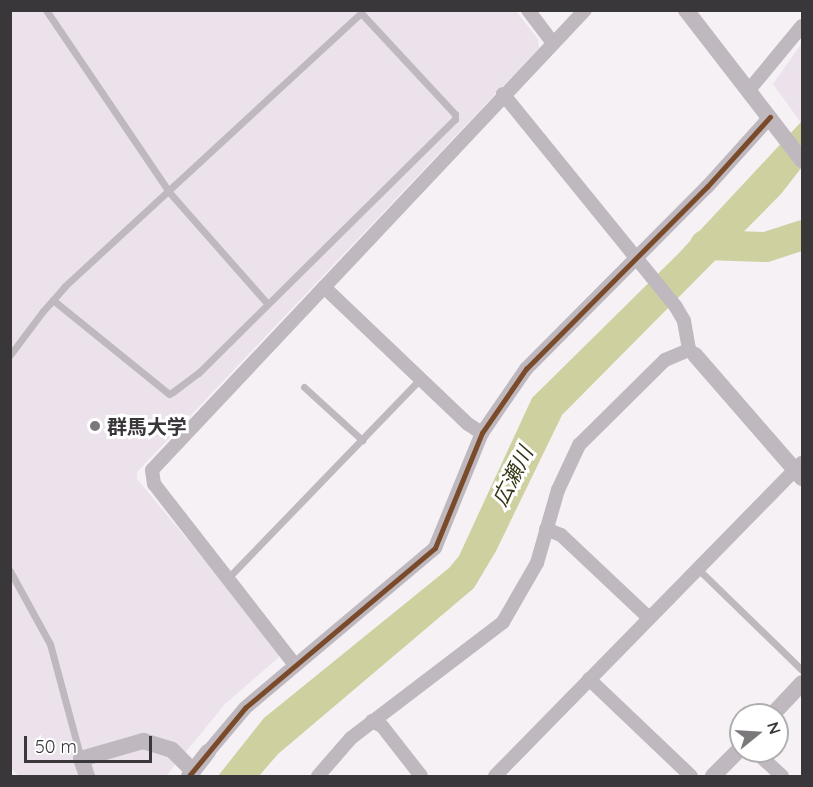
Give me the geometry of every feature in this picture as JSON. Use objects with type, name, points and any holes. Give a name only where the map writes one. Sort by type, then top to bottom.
[{"type":"street","points":[[528,10],[554,43]]},
{"type":"street","points":[[294,665],[154,484],[152,470],[503,94],[585,10]]},
{"type":"street","points":[[686,10],[802,160]]},
{"type":"street","points":[[749,90],[802,26]]},
{"type":"street","points":[[495,777],[697,568],[800,470],[692,352],[684,321],[676,307],[637,262],[503,94]]},
{"type":"street","points":[[87,777],[81,759],[135,742],[151,741],[180,756],[191,774],[245,708],[435,548],[482,433],[525,369],[637,262],[707,187],[774,122]]},
{"type":"street","points":[[324,287],[420,379],[482,433]]},
{"type":"street","points":[[318,777],[344,746],[372,721],[503,622],[532,576],[564,472],[587,434],[673,354],[692,352]]},
{"type":"street","points":[[546,529],[561,535],[649,618]]},
{"type":"street","points":[[589,679],[691,777]]},
{"type":"street","points":[[783,703],[802,683]]},
{"type":"street","points":[[372,721],[382,726],[421,777]]},
{"type":"street","points":[[713,777],[729,760]]},
{"type":"street","points":[[767,763],[782,777]]},
{"type":"lane","points":[[46,10],[169,192],[267,303]]},
{"type":"lane","points":[[10,355],[53,300],[361,13],[455,114],[455,119],[198,373],[169,393],[53,300]]},
{"type":"lane","points":[[227,579],[420,379]]},
{"type":"lane","points":[[304,387],[362,440]]},
{"type":"lane","points":[[697,568],[802,670]]},
{"type":"lane","points":[[10,571],[50,644],[81,759]]},
{"type":"shaded area","name":"群馬大学","points":[[10,11],[516,11],[538,39],[539,48],[137,472],[137,479],[280,651],[278,658],[225,704],[166,776],[19,776],[11,768]]},
{"type":"shaded area","points":[[802,43],[802,124],[773,84]]},
{"type":"water","name":"広瀬川","points":[[801,122],[802,167],[781,194],[562,415],[496,551],[474,588],[278,754],[259,776],[218,776],[264,718],[449,568],[459,556],[532,398],[679,253]]},
{"type":"waterway","points":[[705,245],[766,247],[802,235]]},
{"type":"transit line","points":[[189,776],[245,708],[435,548],[482,433],[526,369],[707,187],[770,117]]},
{"type":"place","name":"群馬大学","points":[[95,426]]}]
